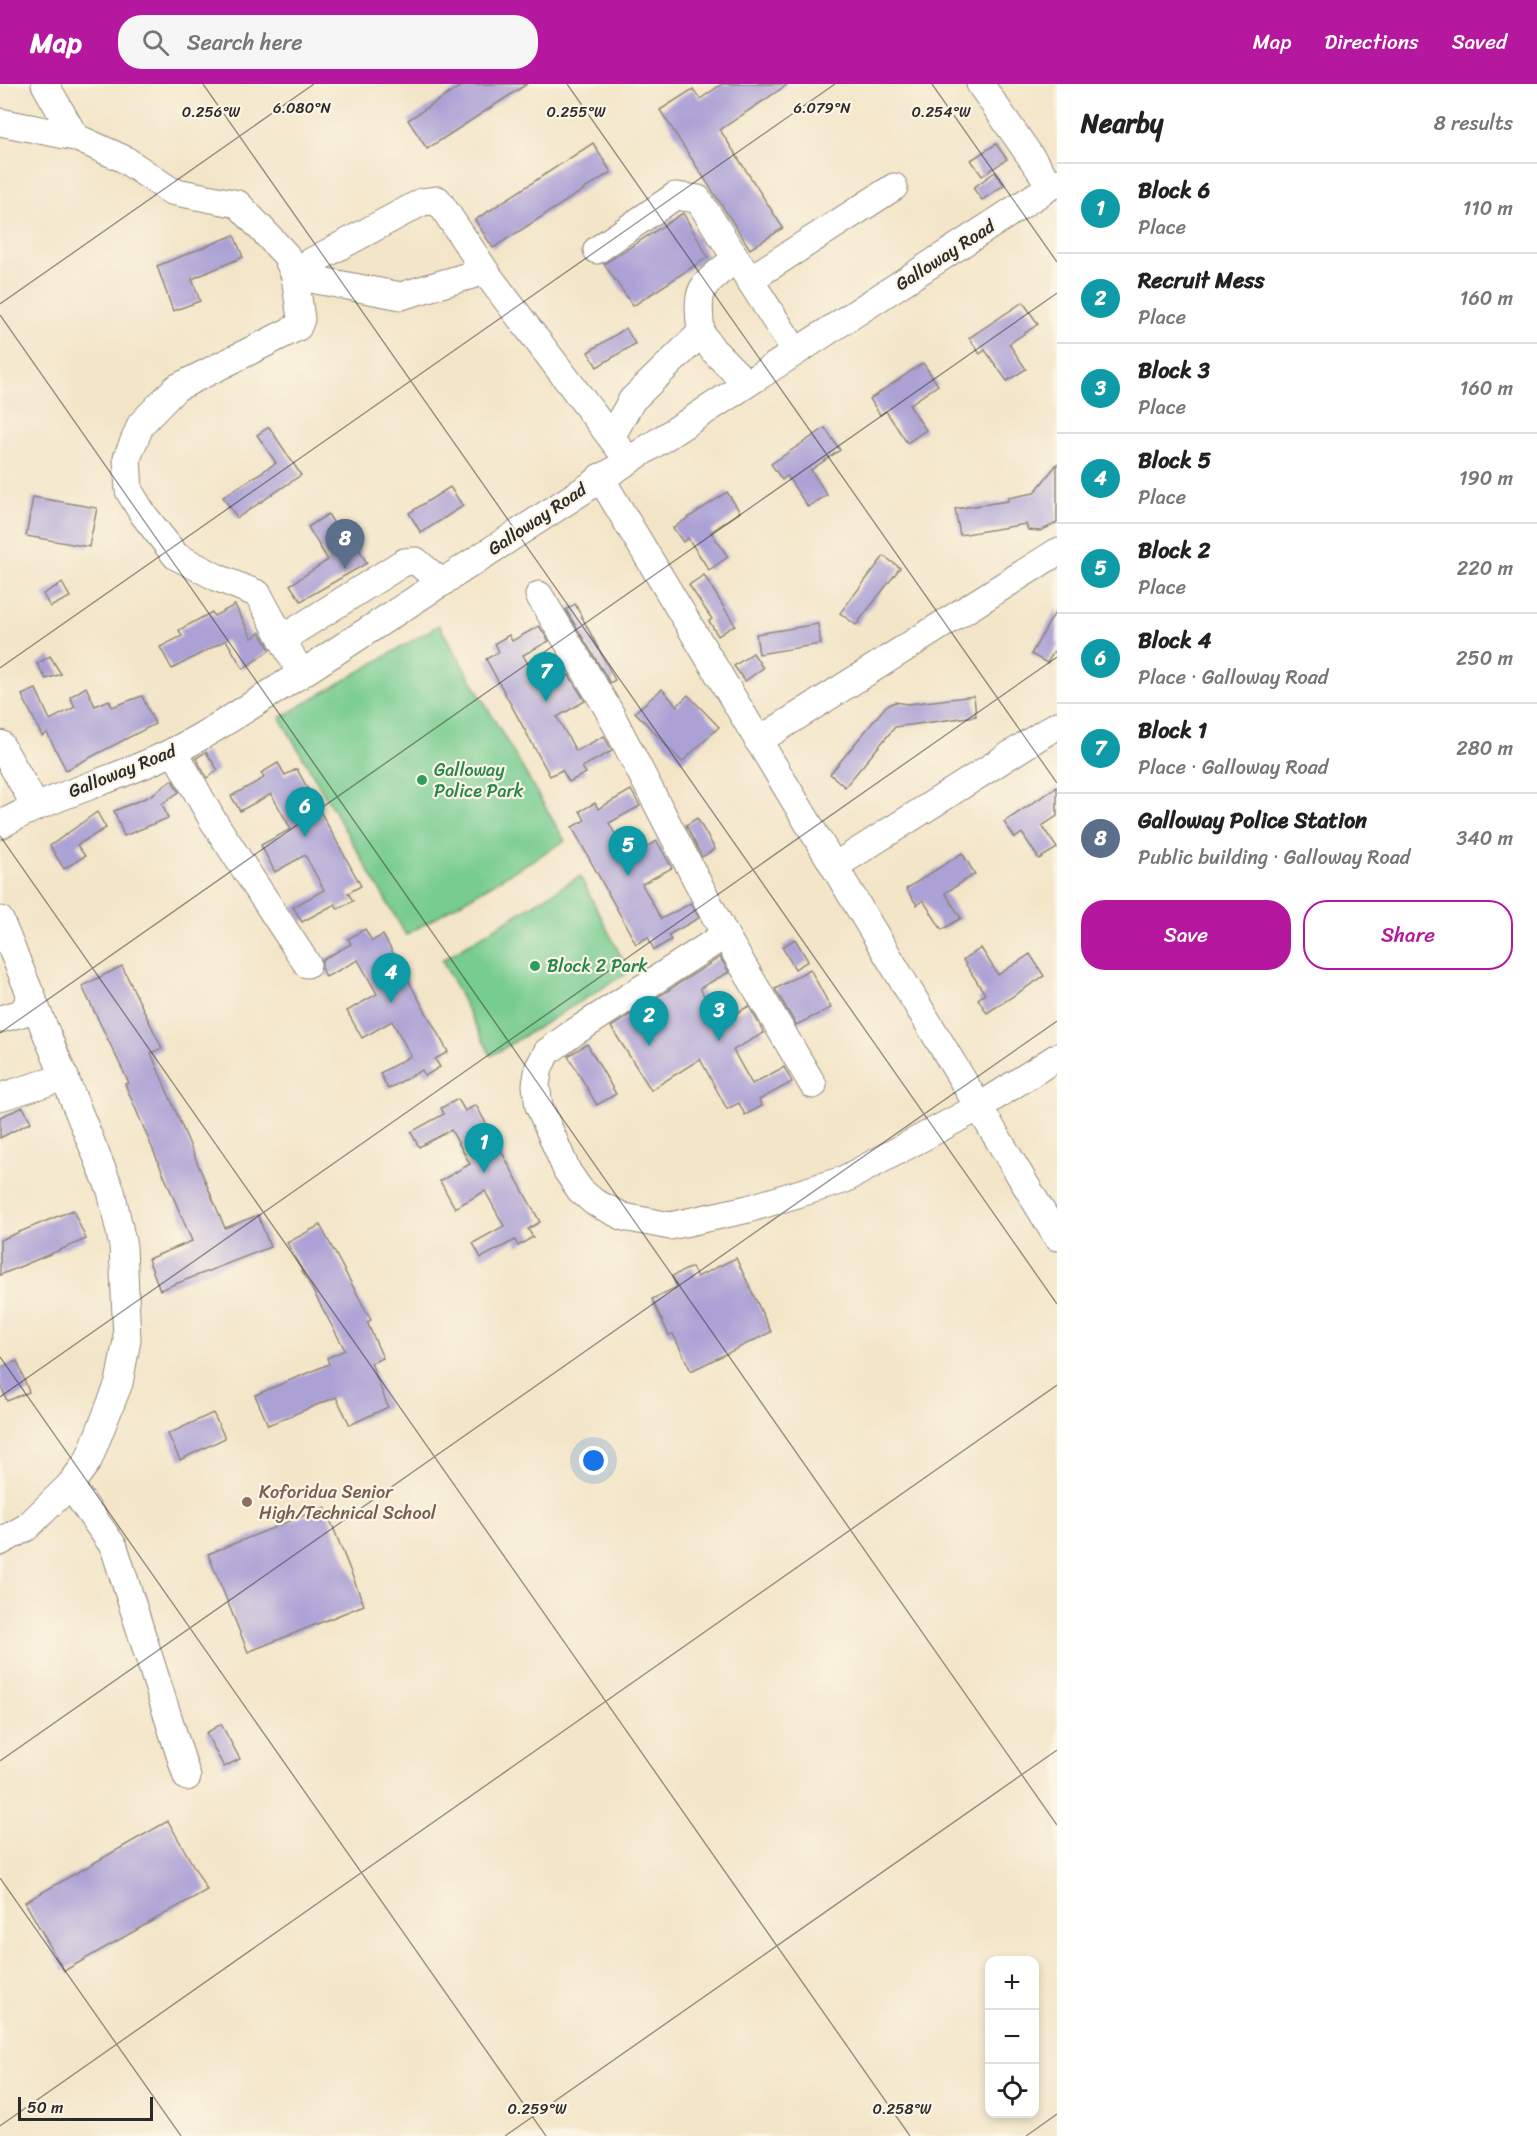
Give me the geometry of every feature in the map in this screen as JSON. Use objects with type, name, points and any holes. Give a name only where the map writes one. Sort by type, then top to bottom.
[{"type":"street","points":[[45,84],[75,137]]},
{"type":"street","points":[[981,84],[1054,184]]},
{"type":"street","points":[[0,122],[75,137],[124,159],[171,191],[238,204],[286,255],[295,276],[302,319],[298,327],[176,388],[141,424],[127,458],[129,491],[143,514],[176,556],[218,578],[258,594],[302,674]]},
{"type":"street","name":"Galloway Road","points":[[0,825],[35,806],[174,752],[302,674],[600,477],[1054,184]]},
{"type":"street","points":[[746,383],[713,350],[701,333],[697,299],[706,283],[742,270],[894,187]]},
{"type":"street","points":[[597,250],[675,196],[698,200],[795,351]]},
{"type":"street","points":[[295,276],[308,264],[422,202],[433,199],[441,204],[485,270],[628,460]]},
{"type":"street","points":[[295,276],[401,296],[485,270]]},
{"type":"street","points":[[610,437],[632,400],[701,333]]},
{"type":"street","points":[[600,477],[1057,1237]]},
{"type":"street","points":[[758,741],[1057,552]]},
{"type":"street","points":[[282,639],[404,562],[416,561],[442,583]]},
{"type":"street","points":[[539,595],[608,709],[725,935],[813,1085]]},
{"type":"street","points":[[835,866],[1057,726]]},
{"type":"street","points":[[0,744],[35,806]]},
{"type":"street","points":[[174,752],[212,819],[307,964]]},
{"type":"street","points":[[0,920],[111,1191],[123,1246],[127,1340],[119,1383],[105,1424],[88,1461],[70,1485],[27,1527],[0,1542]]},
{"type":"street","points":[[725,935],[573,1033],[547,1052],[539,1067],[536,1085],[538,1106],[567,1171],[580,1190],[594,1202],[624,1217],[670,1226],[718,1217],[843,1180],[979,1107],[1057,1057]]},
{"type":"street","points":[[0,1019],[22,1013],[32,996]]},
{"type":"street","points":[[0,1097],[65,1077]]},
{"type":"street","points":[[70,1485],[114,1547],[187,1776]]},
{"type":"green space","name":"Galloway Police Park","points":[[439,625],[565,841],[406,935],[280,718]]},
{"type":"green space","name":"Block 2 Park","points":[[580,876],[629,972],[491,1056],[442,960]]},
{"type":"building","points":[[464,84],[527,84],[427,149],[408,120]]},
{"type":"building","points":[[722,84],[788,84],[720,130],[783,228],[750,249],[660,110],[693,89],[700,99]]},
{"type":"building","points":[[593,143],[611,172],[493,248],[475,220]]},
{"type":"building","points":[[996,144],[1007,159],[982,176],[971,160]]},
{"type":"building","points":[[995,172],[1004,185],[982,200],[973,188]]},
{"type":"building","points":[[683,213],[708,257],[633,306],[604,264]]},
{"type":"building","points":[[234,235],[243,257],[192,279],[200,301],[173,311],[157,266]]},
{"type":"building","points":[[1023,302],[1038,324],[1009,344],[1026,369],[1007,381],[985,350],[980,354],[969,338]]},
{"type":"building","points":[[626,328],[635,344],[597,367],[588,352]]},
{"type":"building","points":[[923,363],[938,385],[909,405],[926,430],[907,443],[886,411],[880,415],[870,399]]},
{"type":"building","points":[[269,427],[301,475],[237,518],[223,497],[276,463],[257,435]]},
{"type":"building","points":[[825,428],[840,450],[811,470],[827,495],[808,507],[787,476],[782,480],[771,464]]},
{"type":"building","points":[[1057,464],[1057,523],[1040,531],[1028,530],[1026,524],[960,535],[955,509],[1008,501],[1008,498],[1034,493]]},
{"type":"building","points":[[450,487],[463,506],[421,533],[409,513]]},
{"type":"building","points":[[727,492],[740,512],[711,532],[728,557],[709,570],[688,538],[683,542],[673,528]]},
{"type":"building","points":[[33,497],[97,508],[89,547],[26,536]]},
{"type":"building","points":[[328,514],[350,550],[357,546],[367,563],[301,601],[290,585],[328,560],[308,527]]},
{"type":"building","points":[[884,556],[900,568],[856,625],[840,613]]},
{"type":"building","points":[[704,575],[735,625],[718,636],[709,621],[712,619],[689,585]]},
{"type":"building","points":[[62,583],[70,597],[50,607],[43,594]]},
{"type":"building","points":[[575,604],[615,680],[610,683],[566,610]]},
{"type":"building","points":[[235,605],[252,638],[260,632],[270,650],[243,669],[226,640],[172,669],[160,647],[182,636],[179,630],[212,612],[214,616]]},
{"type":"building","points":[[1057,609],[1057,647],[1047,663],[1031,654]]},
{"type":"building","points":[[818,624],[821,644],[759,654],[756,634]]},
{"type":"building","points":[[539,626],[549,641],[523,655],[542,690],[569,675],[585,701],[557,717],[576,751],[604,736],[612,751],[582,767],[586,773],[569,782],[562,770],[550,776],[486,659],[499,652],[495,643],[509,635],[512,641]]},
{"type":"building","points":[[753,653],[763,668],[745,681],[734,666]]},
{"type":"building","points":[[50,656],[61,674],[46,679],[37,664]]},
{"type":"building","points":[[86,687],[95,706],[109,700],[112,707],[142,696],[155,724],[66,770],[47,733],[42,736],[22,695],[36,689],[50,720],[75,707],[70,697]]},
{"type":"building","points":[[662,689],[677,706],[688,695],[719,727],[682,762],[635,712]]},
{"type":"building","points":[[974,696],[976,716],[895,727],[845,787],[830,774],[886,706],[895,702],[908,704]]},
{"type":"building","points":[[206,752],[218,770],[207,778],[196,758]]},
{"type":"building","points":[[278,763],[285,775],[297,769],[361,886],[348,893],[353,901],[338,909],[335,904],[302,922],[293,907],[324,890],[305,855],[275,872],[261,845],[291,829],[271,794],[240,811],[231,796],[264,778],[261,773]]},
{"type":"building","points":[[172,780],[179,792],[162,804],[168,818],[124,836],[114,811],[150,796]]},
{"type":"building","points":[[1057,787],[1057,816],[1042,826],[1057,848],[1039,859],[1022,833],[1015,838],[1004,822]]},
{"type":"building","points":[[631,790],[640,806],[609,823],[628,857],[657,841],[672,868],[642,884],[661,919],[691,903],[699,918],[668,935],[671,940],[654,950],[648,937],[636,944],[572,827],[585,820],[580,811],[595,803],[598,809]]},
{"type":"building","points":[[97,812],[106,828],[77,845],[85,856],[64,869],[50,846]]},
{"type":"building","points":[[697,818],[715,849],[702,857],[686,825]]},
{"type":"building","points":[[962,853],[975,874],[945,893],[961,918],[942,930],[923,900],[917,905],[906,889]]},
{"type":"building","points":[[365,929],[372,941],[383,935],[448,1052],[435,1059],[440,1067],[425,1076],[422,1070],[388,1089],[380,1073],[411,1056],[392,1021],[362,1038],[347,1011],[377,994],[358,960],[326,977],[322,969],[322,960],[351,944],[348,939]]},
{"type":"building","points":[[795,939],[808,961],[795,969],[782,947]]},
{"type":"building","points":[[981,948],[998,975],[1030,954],[1044,976],[987,1013],[978,999],[985,994],[963,960]]},
{"type":"building","points":[[720,957],[729,972],[700,988],[719,1023],[749,1006],[764,1033],[733,1050],[752,1084],[784,1067],[792,1082],[759,1100],[762,1106],[745,1115],[739,1103],[727,1109],[700,1059],[651,1090],[611,1027]]},
{"type":"building","points":[[122,966],[162,1048],[151,1053],[225,1228],[258,1215],[270,1247],[160,1290],[148,1259],[192,1241],[125,1084],[129,1083],[82,986]]},
{"type":"building","points":[[810,969],[831,1008],[796,1025],[775,989]]},
{"type":"building","points":[[587,1044],[616,1094],[597,1105],[568,1056]]},
{"type":"building","points":[[458,1099],[465,1111],[476,1105],[540,1222],[528,1229],[533,1237],[518,1246],[515,1240],[481,1258],[473,1243],[504,1226],[485,1191],[455,1208],[440,1181],[470,1164],[451,1130],[419,1147],[411,1132],[444,1114],[441,1108]]},
{"type":"building","points":[[23,1107],[31,1122],[0,1138],[0,1117]]},
{"type":"building","points":[[73,1210],[86,1239],[0,1275],[0,1240]]},
{"type":"building","points":[[320,1225],[371,1320],[367,1322],[383,1358],[371,1363],[388,1407],[350,1425],[336,1397],[268,1425],[255,1395],[329,1364],[327,1358],[345,1350],[287,1243]]},
{"type":"building","points":[[736,1258],[771,1332],[691,1371],[673,1334],[669,1335],[652,1299],[677,1287],[672,1276],[692,1267],[697,1277]]},
{"type":"building","points":[[17,1361],[29,1392],[7,1401],[0,1383],[0,1368]]},
{"type":"building","points":[[213,1413],[225,1438],[180,1460],[168,1434]]},
{"type":"building","points":[[325,1507],[364,1605],[248,1652],[208,1554]]},
{"type":"building","points":[[221,1724],[240,1759],[224,1767],[206,1733]]},
{"type":"building","points":[[168,1821],[207,1890],[64,1971],[25,1902]]},
{"type":"place","name":"Galloway Police Station","points":[[345,569]]},
{"type":"place","name":"Block 1","points":[[546,702]]},
{"type":"place","name":"Galloway Police Park","points":[[422,780]]},
{"type":"place","name":"Block 4","points":[[305,837]]},
{"type":"place","name":"Block 2","points":[[628,876]]},
{"type":"place","name":"Block 2 Park","points":[[535,966]]},
{"type":"place","name":"Block 5","points":[[391,1003]]},
{"type":"place","name":"Block 3","points":[[719,1041]]},
{"type":"place","name":"Recruit Mess","points":[[649,1046]]},
{"type":"place","name":"Block 6","points":[[484,1173]]},
{"type":"place","name":"Koforidua Senior High/Technical School","points":[[247,1502]]}]
